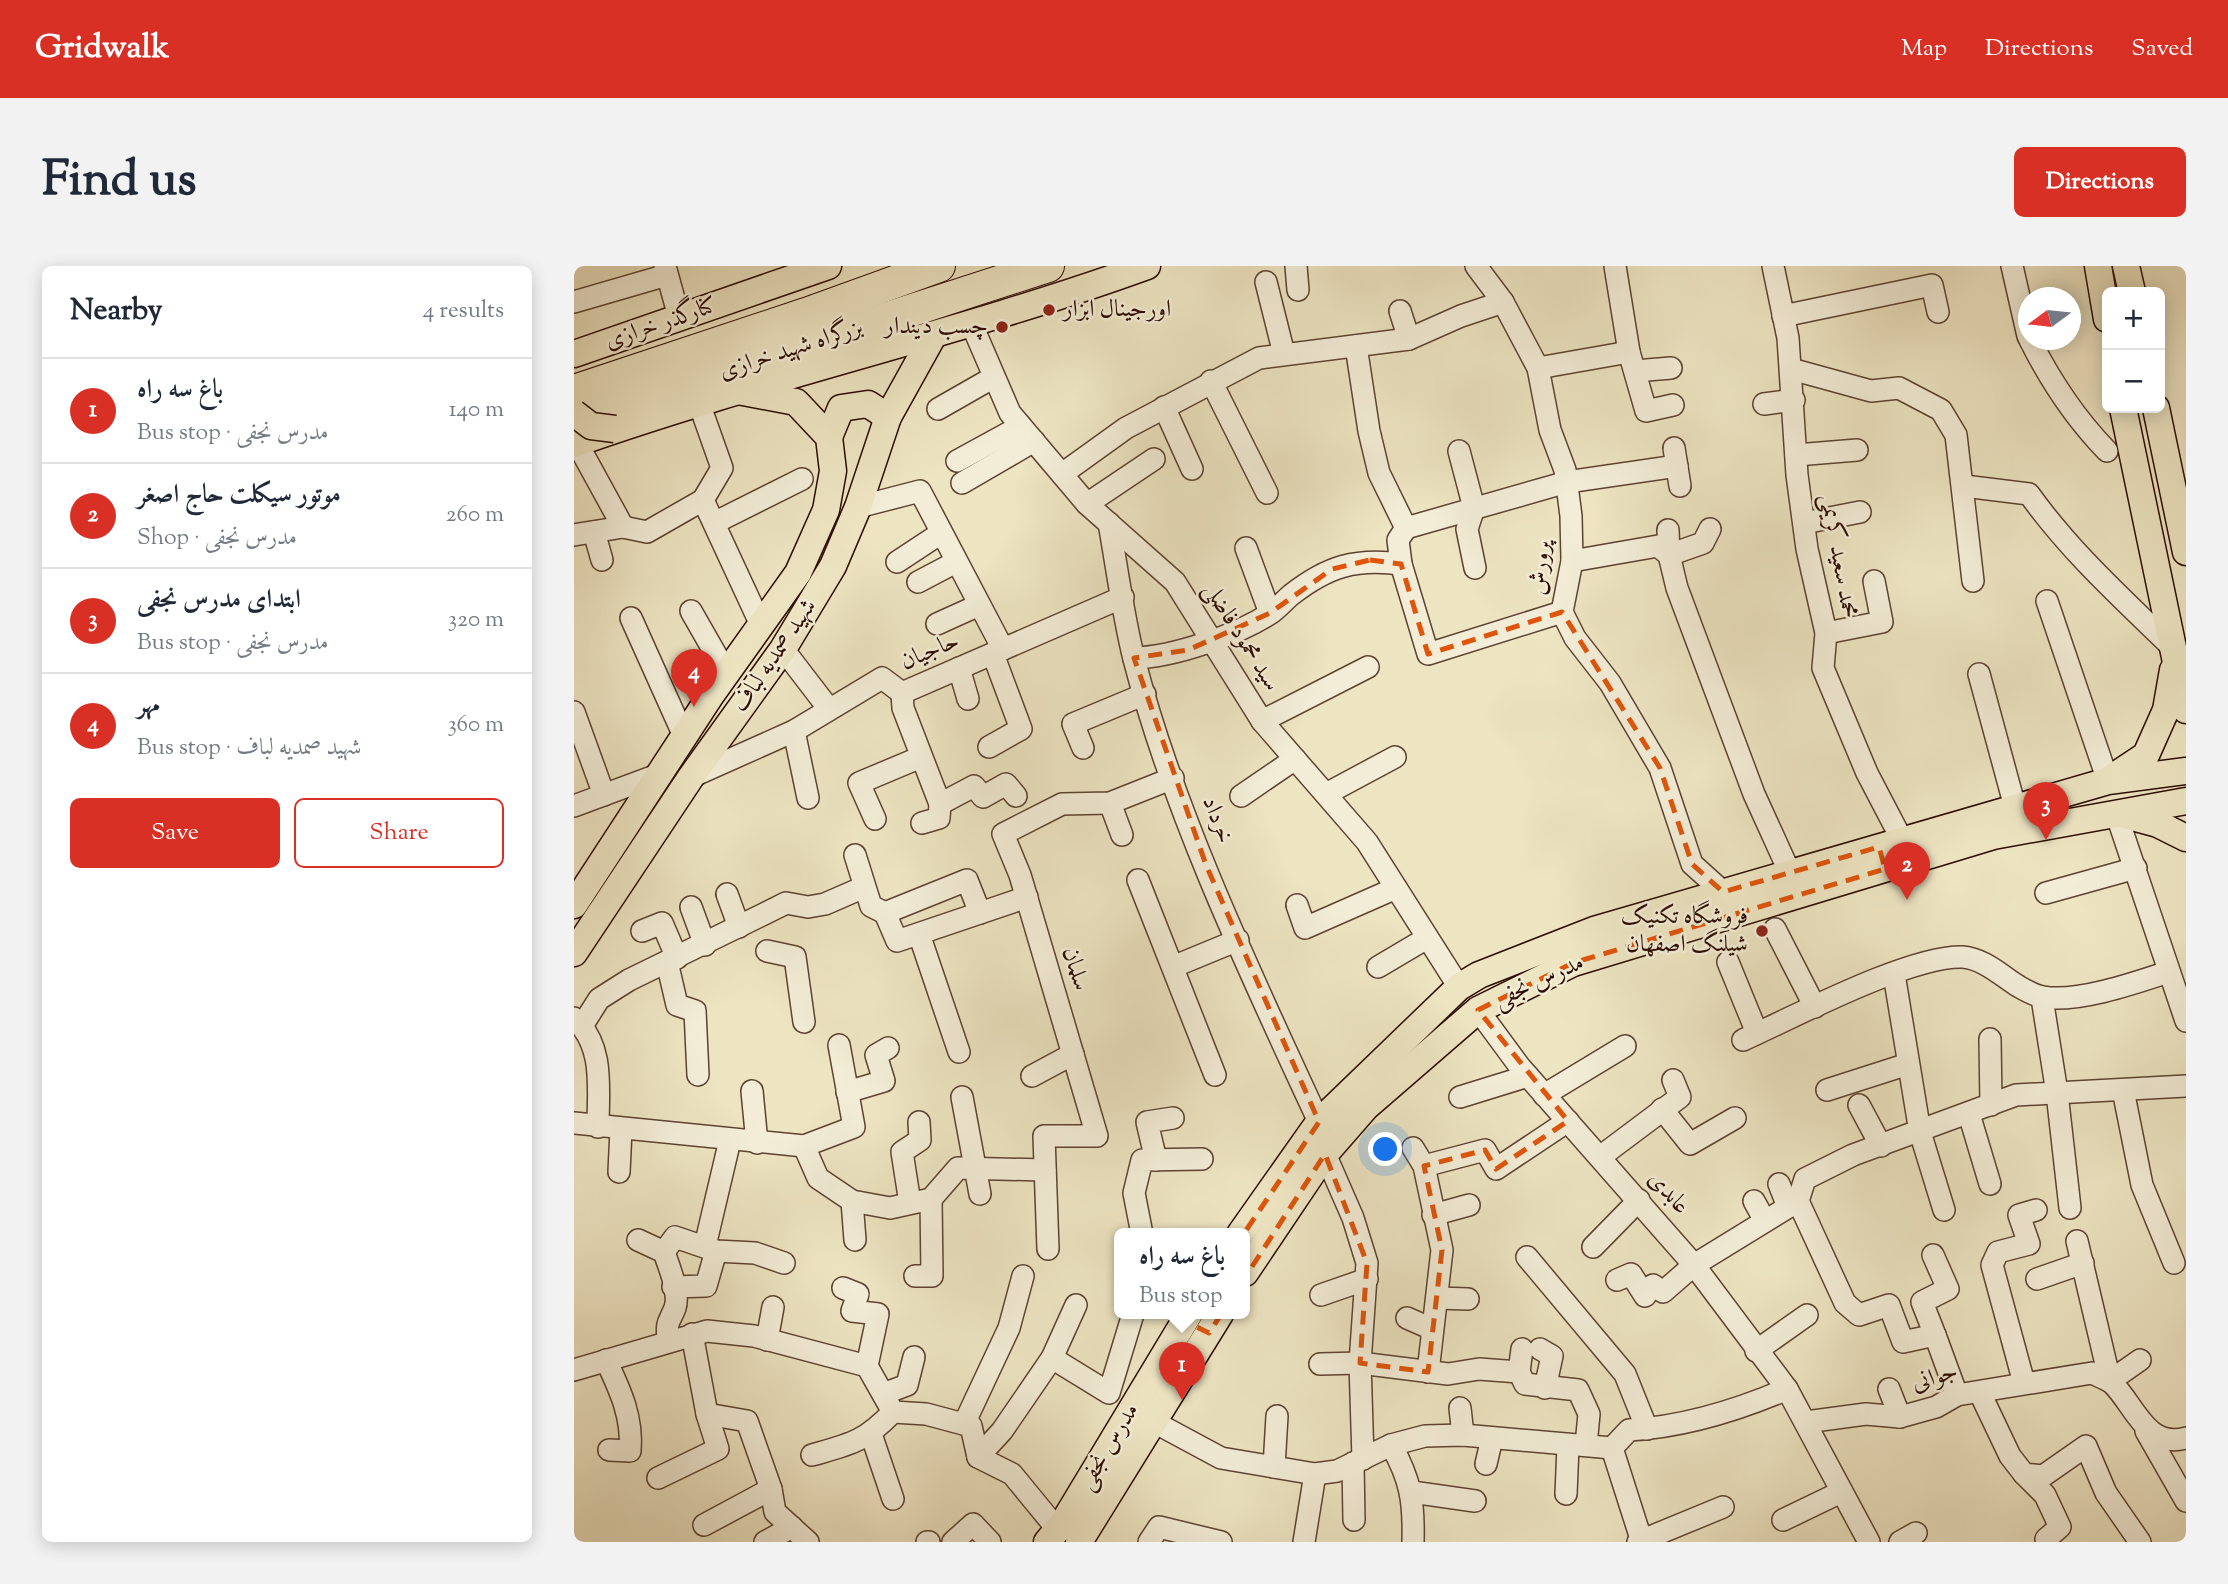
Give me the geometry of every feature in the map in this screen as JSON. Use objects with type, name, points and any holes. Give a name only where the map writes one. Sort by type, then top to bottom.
[{"type":"highway","name":"بزرگراه شهید خرازی","points":[[574,391],[807,314],[939,266]]},
{"type":"highway","name":"بزرگراه شهید خرازی","points":[[575,436],[1048,266]]},
{"type":"main road","name":"کنارگذر خرازی","points":[[577,355],[828,266]]},
{"type":"main road","points":[[575,436],[615,429],[933,336],[1147,266]]},
{"type":"main road","points":[[2098,266],[2102,290]]},
{"type":"main road","points":[[2126,266],[2131,287]]},
{"type":"main road","name":"شهید صمدیه لباف","points":[[574,953],[691,777],[783,649],[833,566],[858,508],[888,417],[933,336]]},
{"type":"main road","points":[[738,391],[796,402],[829,437],[841,408],[868,404],[888,417]]},
{"type":"main road","points":[[574,413],[591,426],[615,429]]},
{"type":"main road","points":[[2124,413],[2176,651],[2186,710]]},
{"type":"main road","points":[[2157,413],[2186,552]]},
{"type":"main road","name":"شهید صمدیه لباف","points":[[574,905],[684,736],[798,573],[826,510],[833,471],[829,437]]},
{"type":"main road","points":[[2108,781],[2146,755],[2166,710],[2176,651]]},
{"type":"main road","name":"مدرس نجفی","points":[[1250,1266],[1325,1154],[1382,1091],[1478,1010],[1573,963],[2015,807],[2108,781],[2186,771]]},
{"type":"main road","name":"مدرس نجفی","points":[[1244,1228],[1319,1122],[1459,986],[1479,975],[1594,930],[1790,873],[1889,852],[2186,802]]},
{"type":"main road","points":[[639,806],[661,821]]},
{"type":"main road","points":[[2116,813],[2158,824],[2186,838]]},
{"type":"main road","name":"مدرس نجفی","points":[[1061,1538],[1186,1319]]},
{"type":"main road","points":[[1192,1319],[1215,1324]]},
{"type":"main road","name":"مدرس نجفی","points":[[1061,1538],[1154,1422],[1215,1324]]},
{"type":"street","points":[[1296,266],[1298,290]]},
{"type":"street","name":"پرورش","points":[[1476,266],[1503,302],[1538,368],[1550,430],[1567,482],[1572,561],[1562,612],[1576,638],[1610,683],[1660,768],[1692,864],[1723,892]]},
{"type":"street","points":[[1615,266],[1632,361],[1646,411],[1673,405]]},
{"type":"street","name":"محمد سعید کریمی","points":[[1773,266],[1791,369],[1796,455],[1804,523],[1826,633],[1823,668],[1867,772],[1889,852]]},
{"type":"street","points":[[2012,266],[2018,291]]},
{"type":"street","points":[[574,302],[666,270],[679,317]]},
{"type":"street","points":[[1266,282],[1284,354]]},
{"type":"street","points":[[1783,316],[1933,285],[1938,312]]},
{"type":"street","points":[[1062,474],[1126,428],[1259,358],[1409,339],[1461,316],[1503,302]]},
{"type":"street","points":[[1400,311],[1409,339]]},
{"type":"street","name":"سید محمود فاضلی","points":[[972,324],[1010,413],[1087,503],[1175,582],[1262,721],[1367,842],[1459,986]]},
{"type":"street","points":[[1356,346],[1369,431],[1379,473],[1406,528]]},
{"type":"street","points":[[2035,350],[2077,420],[2107,451]]},
{"type":"street","points":[[1538,368],[1632,361],[1671,368]]},
{"type":"street","points":[[1791,369],[1871,391],[1899,388],[1941,410],[1956,435],[1973,581]]},
{"type":"street","points":[[938,409],[994,377]]},
{"type":"street","points":[[1211,381],[1267,493]]},
{"type":"street","points":[[1764,404],[1794,400]]},
{"type":"street","points":[[602,560],[584,533],[629,528],[647,531],[703,500],[722,468],[699,403]]},
{"type":"street","points":[[1164,407],[1192,469]]},
{"type":"street","points":[[957,461],[1027,434]]},
{"type":"street","points":[[962,483],[1027,434]]},
{"type":"street","points":[[575,436],[629,528],[646,551]]},
{"type":"street","points":[[1796,455],[1857,450]]},
{"type":"street","points":[[1459,451],[1474,508],[1467,529],[1475,568]]},
{"type":"street","points":[[1087,503],[1154,459]]},
{"type":"street","points":[[1562,612],[1428,654],[1401,564],[1398,540],[1406,528],[1567,482],[1677,467]]},
{"type":"street","points":[[714,523],[802,479]]},
{"type":"street","points":[[1964,486],[2029,494],[2087,564],[2176,651]]},
{"type":"street","points":[[858,508],[920,491],[979,605],[998,652],[1021,729],[989,747]]},
{"type":"street","points":[[703,500],[761,625]]},
{"type":"street","points":[[1804,523],[1860,512]]},
{"type":"street","name":"خرداد","points":[[1109,523],[1134,658],[1173,778],[1238,940],[1319,1122]]},
{"type":"street","points":[[1670,555],[1703,544],[1710,529]]},
{"type":"street","points":[[1668,530],[1670,555],[1678,588],[1754,794],[1790,873]]},
{"type":"street","points":[[897,562],[941,533]]},
{"type":"street","points":[[1572,561],[1658,546],[1670,555]]},
{"type":"street","points":[[1246,548],[1270,613]]},
{"type":"street","points":[[1134,658],[1158,657],[1212,640],[1270,613],[1293,594],[1332,569],[1370,560],[1401,564]]},
{"type":"street","points":[[918,582],[956,562]]},
{"type":"street","points":[[1826,633],[1882,622],[1874,581]]},
{"type":"street","name":"حاجیان","points":[[691,777],[794,731],[882,678],[902,693],[1123,597]]},
{"type":"street","points":[[2047,601],[2108,781]]},
{"type":"street","points":[[937,624],[979,605]]},
{"type":"street","points":[[691,611],[727,674]]},
{"type":"street","points":[[631,618],[684,736]]},
{"type":"street","points":[[783,649],[830,709]]},
{"type":"street","points":[[1262,721],[1368,667]]},
{"type":"street","points":[[959,668],[968,699]]},
{"type":"street","points":[[1979,674],[2015,807]]},
{"type":"street","points":[[902,693],[903,708],[940,804],[939,818],[922,823]]},
{"type":"street","points":[[1083,748],[1073,724],[1145,694]]},
{"type":"street","points":[[574,712],[604,795]]},
{"type":"street","points":[[794,731],[808,798]]},
{"type":"street","points":[[875,819],[859,783],[921,757]]},
{"type":"street","points":[[1326,794],[1395,757]]},
{"type":"street","points":[[1241,796],[1295,759]]},
{"type":"street","points":[[574,806],[660,774]]},
{"type":"street","name":"سلمان","points":[[1048,1249],[1044,1136],[1097,1136],[1027,897],[1003,834],[1062,804],[1110,803],[1173,778]]},
{"type":"street","points":[[940,804],[974,786],[984,797],[1006,784],[1016,796]]},
{"type":"street","points":[[1110,803],[1122,835]]},
{"type":"street","points":[[2116,813],[2186,1021]]},
{"type":"street","points":[[855,855],[871,906],[885,913],[897,942],[1027,897]]},
{"type":"street","points":[[2046,893],[2136,868]]},
{"type":"street","points":[[885,913],[967,880],[980,913]]},
{"type":"street","points":[[1138,880],[1215,1075]]},
{"type":"street","points":[[598,1127],[597,1054],[578,1022],[600,999],[786,903],[808,907],[825,904],[864,887]]},
{"type":"street","points":[[1297,905],[1305,928],[1396,888]]},
{"type":"street","points":[[727,894],[739,927]]},
{"type":"street","points":[[691,907],[705,945]]},
{"type":"street","points":[[764,914],[767,957],[795,957],[804,1022]]},
{"type":"street","points":[[642,932],[662,923],[672,960],[677,1005],[695,1011],[698,1075]]},
{"type":"street","points":[[1775,929],[1815,1007]]},
{"type":"street","points":[[919,934],[959,1052]]},
{"type":"street","points":[[1378,967],[1427,938]]},
{"type":"street","points":[[1174,966],[1238,940]]},
{"type":"street","points":[[1727,962],[1750,1036],[1930,961],[1965,957],[1994,969],[2019,987],[2042,998],[2068,997],[2133,984],[2168,972]]},
{"type":"street","points":[[1894,974],[1920,1132],[1944,1210]]},
{"type":"street","points":[[2042,998],[2057,1093],[2070,1208]]},
{"type":"street","name":"عابدی","points":[[1478,1010],[1528,1076],[1694,1265],[1787,1389],[1806,1422]]},
{"type":"street","points":[[1990,1039],[1991,1105]]},
{"type":"street","points":[[574,1123],[621,1130],[804,1146],[854,1127],[839,1045]]},
{"type":"street","points":[[1545,1095],[1625,1046]]},
{"type":"street","points":[[847,1092],[884,1080],[876,1055],[888,1048]]},
{"type":"street","points":[[1032,1076],[1073,1054]]},
{"type":"street","points":[[1827,1090],[1908,1064]]},
{"type":"street","points":[[1460,1097],[1528,1076]]},
{"type":"street","points":[[1600,1157],[1679,1097],[1673,1080]]},
{"type":"street","points":[[1617,1280],[1631,1274],[1644,1296],[1653,1285],[1663,1292],[1694,1265],[1793,1204],[1805,1179],[1881,1146],[2016,1095],[2186,1086]]},
{"type":"street","points":[[2123,1090],[2142,1185],[2174,1263]]},
{"type":"street","points":[[752,1091],[757,1143]]},
{"type":"street","points":[[962,1097],[980,1194]]},
{"type":"street","points":[[1859,1105],[1881,1146]]},
{"type":"street","points":[[1662,1110],[1690,1144],[1735,1118]]},
{"type":"street","points":[[1969,1114],[1990,1184]]},
{"type":"street","points":[[1156,1160],[1147,1122],[1173,1118]]},
{"type":"street","points":[[1424,1166],[1485,1150],[1496,1169],[1568,1121]]},
{"type":"street","points":[[910,1203],[902,1152],[920,1140],[919,1122]]},
{"type":"street","points":[[619,1172],[621,1130]]},
{"type":"street","points":[[673,1287],[706,1286],[730,1140]]},
{"type":"street","points":[[804,1146],[818,1178],[852,1201],[890,1208],[931,1199],[958,1168],[976,1166],[1045,1170]]},
{"type":"street","points":[[1413,1148],[1424,1166],[1442,1250],[1428,1372]]},
{"type":"street","points":[[1325,1154],[1353,1217],[1367,1263],[1354,1520]]},
{"type":"street","points":[[1141,1228],[1134,1193],[1142,1160],[1202,1159]]},
{"type":"street","points":[[1779,1184],[1793,1204],[1845,1303],[1862,1324],[1889,1305],[1903,1342],[1935,1335]]},
{"type":"street","points":[[915,1276],[932,1276],[931,1199]]},
{"type":"street","points":[[1602,1247],[1639,1200]]},
{"type":"street","points":[[852,1201],[855,1240]]},
{"type":"street","points":[[1754,1201],[1765,1221]]},
{"type":"street","points":[[1433,1215],[1469,1205]]},
{"type":"street","points":[[2024,1383],[1992,1265],[1998,1252],[2029,1244],[2019,1215],[2036,1210]]},
{"type":"street","points":[[664,1252],[675,1237],[711,1248],[755,1253],[784,1263]]},
{"type":"street","points":[[638,1240],[664,1252]]},
{"type":"street","points":[[2077,1241],[2110,1381],[2146,1431],[2186,1502]]},
{"type":"street","points":[[664,1252],[676,1306],[666,1321],[668,1340]]},
{"type":"street","points":[[1933,1255],[1948,1289],[1922,1302],[1957,1395]]},
{"type":"street","points":[[1527,1257],[1625,1374],[1647,1429]]},
{"type":"street","points":[[2037,1279],[2082,1263]]},
{"type":"street","points":[[964,1424],[1009,1328],[1023,1276]]},
{"type":"street","points":[[1321,1295],[1367,1279]]},
{"type":"street","points":[[843,1288],[858,1294],[852,1311],[878,1314],[867,1366],[888,1403],[971,1426],[978,1457]]},
{"type":"street","points":[[1437,1298],[1468,1299]]},
{"type":"street","points":[[978,1457],[1002,1431],[1052,1358],[1076,1305]]},
{"type":"street","points":[[767,1340],[774,1307]]},
{"type":"street","points":[[1756,1351],[1807,1315]]},
{"type":"street","points":[[1407,1318],[1432,1329]]},
{"type":"street","points":[[1052,1358],[1110,1393],[1132,1319]]},
{"type":"street","points":[[658,1478],[718,1449],[707,1414],[702,1326]]},
{"type":"street","points":[[574,1370],[668,1340],[702,1326],[867,1366]]},
{"type":"street","points":[[1519,1372],[1531,1349],[1552,1356],[1545,1388]]},
{"type":"street","points":[[812,1455],[851,1444],[871,1434],[888,1403],[907,1385],[915,1357]]},
{"type":"street","points":[[606,1360],[624,1398],[632,1433],[630,1451],[609,1450]]},
{"type":"street","points":[[2110,1381],[2140,1360]]},
{"type":"street","points":[[1320,1364],[1360,1363],[1448,1374],[1479,1369],[1519,1372]]},
{"type":"street","points":[[1519,1372],[1525,1384],[1578,1390],[1590,1414],[1577,1446],[1566,1494]]},
{"type":"street","name":"جوانی","points":[[1806,1422],[1866,1414],[1900,1417],[1936,1407],[1957,1395],[2092,1373],[2110,1381]]},
{"type":"street","points":[[1154,1422],[1221,1458],[1315,1474],[1337,1471],[1391,1445],[1424,1436],[1463,1435],[1612,1448],[1629,1430],[1647,1429],[1760,1401],[1787,1389]]},
{"type":"street","points":[[1889,1389],[1900,1417]]},
{"type":"street","points":[[1980,1393],[2010,1455],[2045,1495],[2060,1527],[2046,1539],[2048,1542]]},
{"type":"street","points":[[1460,1408],[1463,1435]]},
{"type":"street","points":[[707,1414],[747,1422],[771,1489],[775,1512],[808,1542]]},
{"type":"street","points":[[1274,1467],[1277,1416]]},
{"type":"street","points":[[1806,1422],[1819,1454],[1869,1542]]},
{"type":"street","points":[[2146,1431],[2176,1441],[2186,1438]]},
{"type":"street","points":[[871,1434],[893,1500]]},
{"type":"street","points":[[1486,1464],[1492,1438]]},
{"type":"street","points":[[1391,1445],[1405,1470],[1412,1492],[1413,1542]]},
{"type":"street","points":[[2024,1474],[2043,1476],[2085,1446],[2106,1493],[2135,1540]]},
{"type":"street","points":[[1612,1448],[1640,1541],[1723,1507]]},
{"type":"street","points":[[978,1457],[1012,1474],[1061,1538]]},
{"type":"street","points":[[1304,1542],[1315,1474]]},
{"type":"street","points":[[704,1525],[771,1489]]},
{"type":"street","points":[[1412,1492],[1475,1501]]},
{"type":"street","points":[[1783,1520],[1841,1492]]},
{"type":"street","points":[[953,1542],[973,1524],[990,1542]]},
{"type":"street","points":[[765,1542],[792,1527]]},
{"type":"street","points":[[1149,1542],[1159,1527],[1221,1542]]},
{"type":"highlighted area","points":[[1370,560],[1401,564],[1428,654],[1562,612],[1660,768],[1692,864],[1723,892],[1879,847],[1885,869],[1573,963],[1478,1010],[1568,1121],[1496,1169],[1485,1150],[1424,1166],[1442,1250],[1428,1372],[1360,1363],[1367,1263],[1325,1154],[1209,1333],[1185,1321],[1319,1122],[1206,865],[1134,658],[1188,650],[1270,613],[1332,569]]},
{"type":"place","name":"اورجینال ابزار","points":[[1049,310]]},
{"type":"place","name":"چسب دیندار","points":[[1002,327]]},
{"type":"place","name":"مهر","points":[[694,707]]},
{"type":"place","name":"ابتدای مدرس نجفی","points":[[2046,840]]},
{"type":"place","name":"موتور سیکلت حاج اصغر","points":[[1907,900]]},
{"type":"place","name":"فروشگاه تکنیک شیلنگ اصفهان","points":[[1762,931]]},
{"type":"place","name":"باغ سه راه","points":[[1182,1400]]}]
